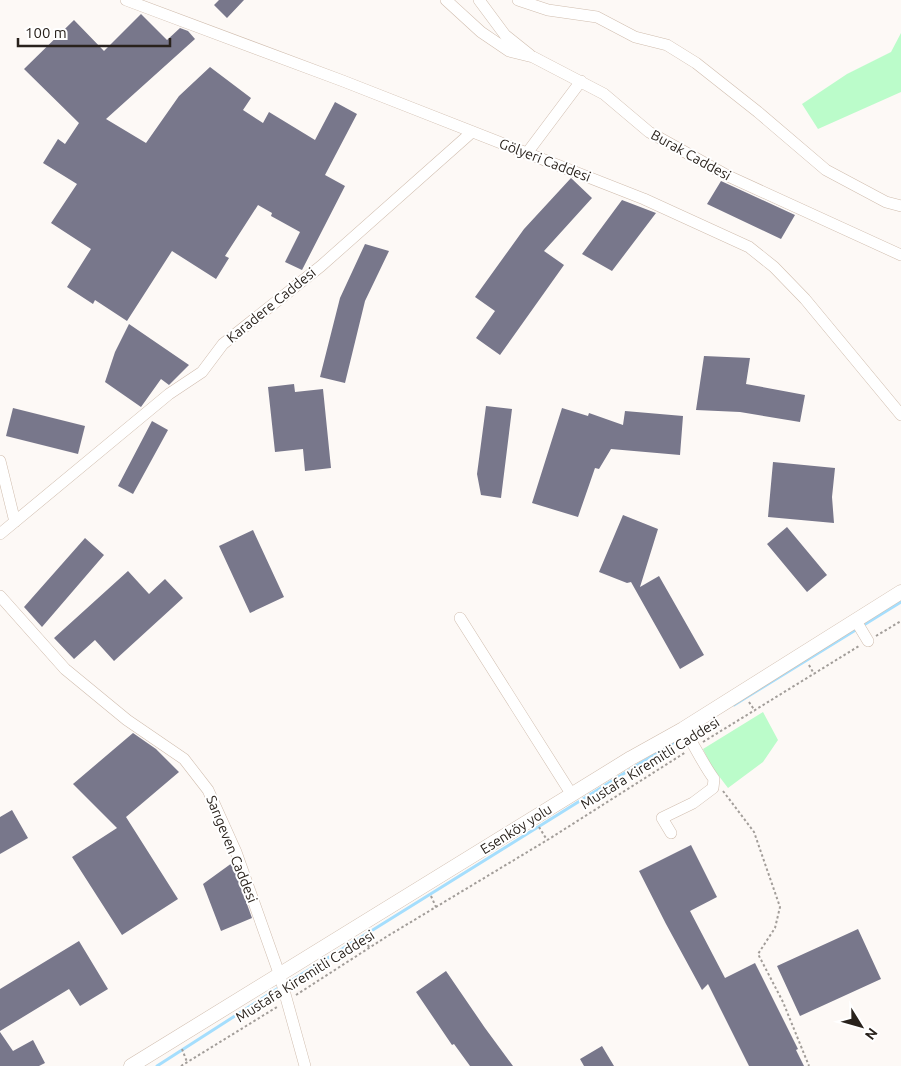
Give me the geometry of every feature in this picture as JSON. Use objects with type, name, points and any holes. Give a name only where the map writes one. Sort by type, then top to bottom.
[{"type":"street","name":"Gölyeri Caddesi","points":[[126,0],[343,81],[644,199],[749,247],[774,267],[806,299],[901,415]]},
{"type":"street","name":"Burak Caddesi","points":[[446,0],[481,32],[509,51],[533,57],[604,94],[649,132],[728,176],[901,256]]},
{"type":"street","points":[[478,0],[506,35],[533,57]]},
{"type":"street","points":[[518,0],[548,10],[598,17],[636,37],[667,45],[696,63],[758,112],[826,170],[886,202],[901,206]]},
{"type":"street","points":[[527,153],[580,82]]},
{"type":"street","name":"Karadere Caddesi","points":[[0,534],[170,394],[202,372],[223,344],[321,266],[472,132]]},
{"type":"street","points":[[0,461],[15,522]]},
{"type":"street","name":"Esenköy yolu","points":[[131,1066],[282,981],[572,795],[688,736],[861,629],[901,592]]},
{"type":"street","name":"Sarıgeven Caddesi","points":[[0,596],[66,669],[127,720],[184,758],[208,790],[236,852],[282,981],[305,1066]]},
{"type":"street","points":[[460,618],[572,795]]},
{"type":"street","points":[[671,833],[662,818],[692,803],[713,788],[714,779],[702,764],[688,736]]},
{"type":"path","name":"Mustafa Kiremitli Caddesi","points":[[181,1066],[547,840],[688,736],[755,711],[814,674],[861,629],[901,621]]},
{"type":"path","points":[[809,665],[814,674]]},
{"type":"path","points":[[749,702],[755,711]]},
{"type":"path","points":[[714,779],[754,832],[774,888],[780,907],[775,928],[758,954],[783,1002],[809,1066]]},
{"type":"path","points":[[541,831],[547,840]]},
{"type":"path","points":[[432,898],[436,907]]},
{"type":"path","points":[[365,940],[370,948]]},
{"type":"path","points":[[184,1054],[187,1062]]},
{"type":"green space","points":[[901,33],[901,92],[818,129],[802,104],[847,74],[891,52]]},
{"type":"green space","points":[[763,712],[778,740],[763,762],[728,788],[712,767],[703,749]]},
{"type":"building","points":[[219,0],[244,0],[227,18],[214,5]]},
{"type":"building","points":[[141,14],[167,40],[180,28],[188,31],[195,39],[106,119],[146,143],[179,96],[210,67],[251,98],[243,110],[263,123],[269,112],[315,140],[335,102],[357,114],[325,175],[345,186],[302,270],[285,262],[300,232],[271,216],[272,213],[258,205],[225,256],[229,258],[216,279],[172,251],[127,321],[95,300],[93,304],[67,287],[91,249],[51,223],[77,184],[43,163],[58,139],[65,144],[79,123],[24,69],[74,20],[104,51]]},
{"type":"building","points":[[571,178],[592,198],[544,251],[564,265],[500,355],[476,338],[495,311],[475,297],[524,229]]},
{"type":"building","points":[[721,181],[795,215],[781,239],[707,204]]},
{"type":"building","points":[[622,200],[656,213],[612,271],[582,254]]},
{"type":"building","points":[[365,244],[389,251],[365,301],[345,383],[320,377],[340,298]]},
{"type":"building","points":[[129,324],[189,365],[169,385],[161,379],[141,407],[105,382],[115,352]]},
{"type":"building","points":[[704,356],[750,358],[746,384],[805,395],[800,422],[740,412],[696,410]]},
{"type":"building","points":[[294,384],[295,392],[323,389],[331,468],[305,471],[303,449],[275,452],[268,387]]},
{"type":"building","points":[[486,406],[512,409],[501,498],[481,495],[477,474]]},
{"type":"building","points":[[13,408],[85,426],[78,454],[6,436]]},
{"type":"building","points":[[562,408],[588,416],[589,413],[623,425],[625,411],[683,416],[680,455],[611,449],[599,469],[595,468],[578,517],[532,503]]},
{"type":"building","points":[[152,421],[168,430],[133,494],[118,486]]},
{"type":"building","points":[[773,462],[835,468],[832,497],[834,523],[768,517]]},
{"type":"building","points":[[623,515],[658,529],[640,587],[659,576],[704,655],[680,669],[631,582],[627,583],[599,572]]},
{"type":"building","points":[[787,527],[827,575],[807,592],[767,544]]},
{"type":"building","points":[[253,530],[284,597],[250,613],[219,546]]},
{"type":"building","points":[[85,538],[104,555],[42,627],[24,607]]},
{"type":"building","points":[[128,571],[149,594],[165,579],[183,598],[114,661],[95,640],[74,659],[54,638]]},
{"type":"building","points":[[133,733],[156,749],[179,772],[126,817],[178,899],[122,935],[72,857],[117,828],[73,784]]},
{"type":"building","points":[[12,810],[28,838],[0,854],[0,817]]},
{"type":"building","points":[[691,845],[717,897],[690,911],[725,978],[755,963],[798,1049],[796,1050],[804,1066],[749,1066],[708,984],[702,990],[666,924],[639,871]]},
{"type":"building","points":[[232,863],[252,918],[221,931],[203,884]]},
{"type":"building","points":[[858,929],[881,979],[800,1016],[777,966]]},
{"type":"building","points":[[79,941],[108,989],[80,1006],[69,989],[0,1031],[0,989]]},
{"type":"building","points":[[446,971],[513,1066],[470,1066],[454,1044],[452,1045],[416,992]]},
{"type":"building","points":[[0,1032],[13,1051],[33,1040],[45,1063],[39,1066],[0,1066]]},
{"type":"building","points":[[602,1046],[614,1066],[584,1066],[580,1059]]},
{"type":"waterway","points":[[734,705],[901,602]]},
{"type":"waterway","points":[[286,984],[684,736]]},
{"type":"waterway","points":[[157,1066],[280,987]]}]
